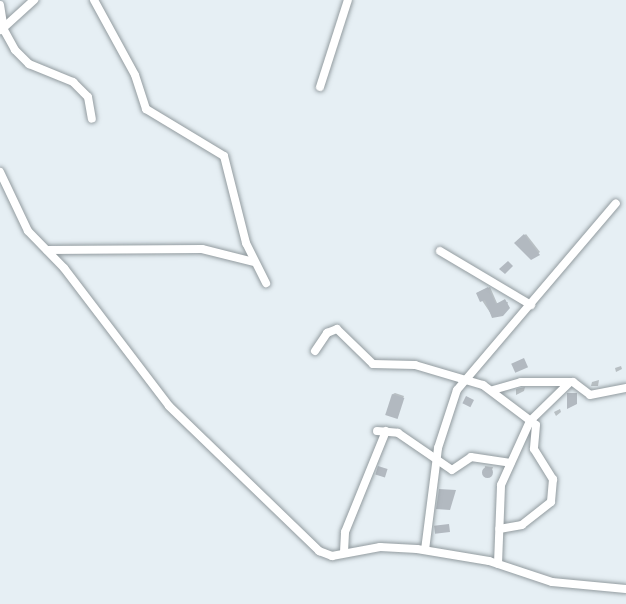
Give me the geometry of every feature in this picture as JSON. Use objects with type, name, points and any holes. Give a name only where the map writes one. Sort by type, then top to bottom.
[{"type":"street","points":[[2,30],[34,0]]},
{"type":"street","points":[[94,0],[135,75],[146,109],[224,156],[254,262],[266,283]]},
{"type":"street","points":[[320,87],[348,0]]},
{"type":"street","points":[[0,5],[2,30],[29,64],[78,86],[88,97],[92,119]]},
{"type":"street","points":[[0,172],[25,226],[47,250],[205,446],[319,551],[332,556],[380,547],[425,550],[498,564],[552,582],[626,589]]},
{"type":"street","points":[[425,550],[435,461],[446,412],[462,381],[531,305],[615,203]]},
{"type":"street","points":[[47,250],[202,249],[254,262]]},
{"type":"street","points":[[440,251],[531,305]]},
{"type":"street","points":[[315,351],[327,333],[337,329],[373,364],[415,364],[493,390],[531,421],[538,428],[535,453],[553,479],[551,502],[522,525],[499,529]]},
{"type":"street","points":[[493,390],[515,382],[569,383],[590,395],[626,388]]},
{"type":"street","points":[[498,564],[498,493],[531,421],[569,383]]},
{"type":"street","points":[[344,552],[345,532],[381,431],[407,438],[435,461],[452,470],[471,457],[511,463]]},
{"type":"building","points":[[524,234],[540,255],[531,260],[514,243]]},
{"type":"building","points":[[508,261],[513,266],[505,274],[499,269]]},
{"type":"building","points":[[488,287],[496,304],[505,299],[510,308],[503,316],[492,318],[485,300],[480,302],[476,293]]},
{"type":"building","points":[[524,358],[528,367],[515,373],[511,364]]},
{"type":"building","points":[[567,393],[577,393],[577,404],[567,409]]},
{"type":"building","points":[[392,394],[404,398],[398,419],[385,415]]},
{"type":"building","points":[[466,396],[474,400],[470,407],[462,403]]},
{"type":"building","points":[[378,466],[388,469],[385,478],[375,475]]},
{"type":"building","points":[[487,466],[493,472],[487,478],[481,472]]},
{"type":"building","points":[[439,489],[456,490],[450,510],[436,509]]},
{"type":"building","points":[[449,524],[450,532],[435,534],[434,526]]}]
